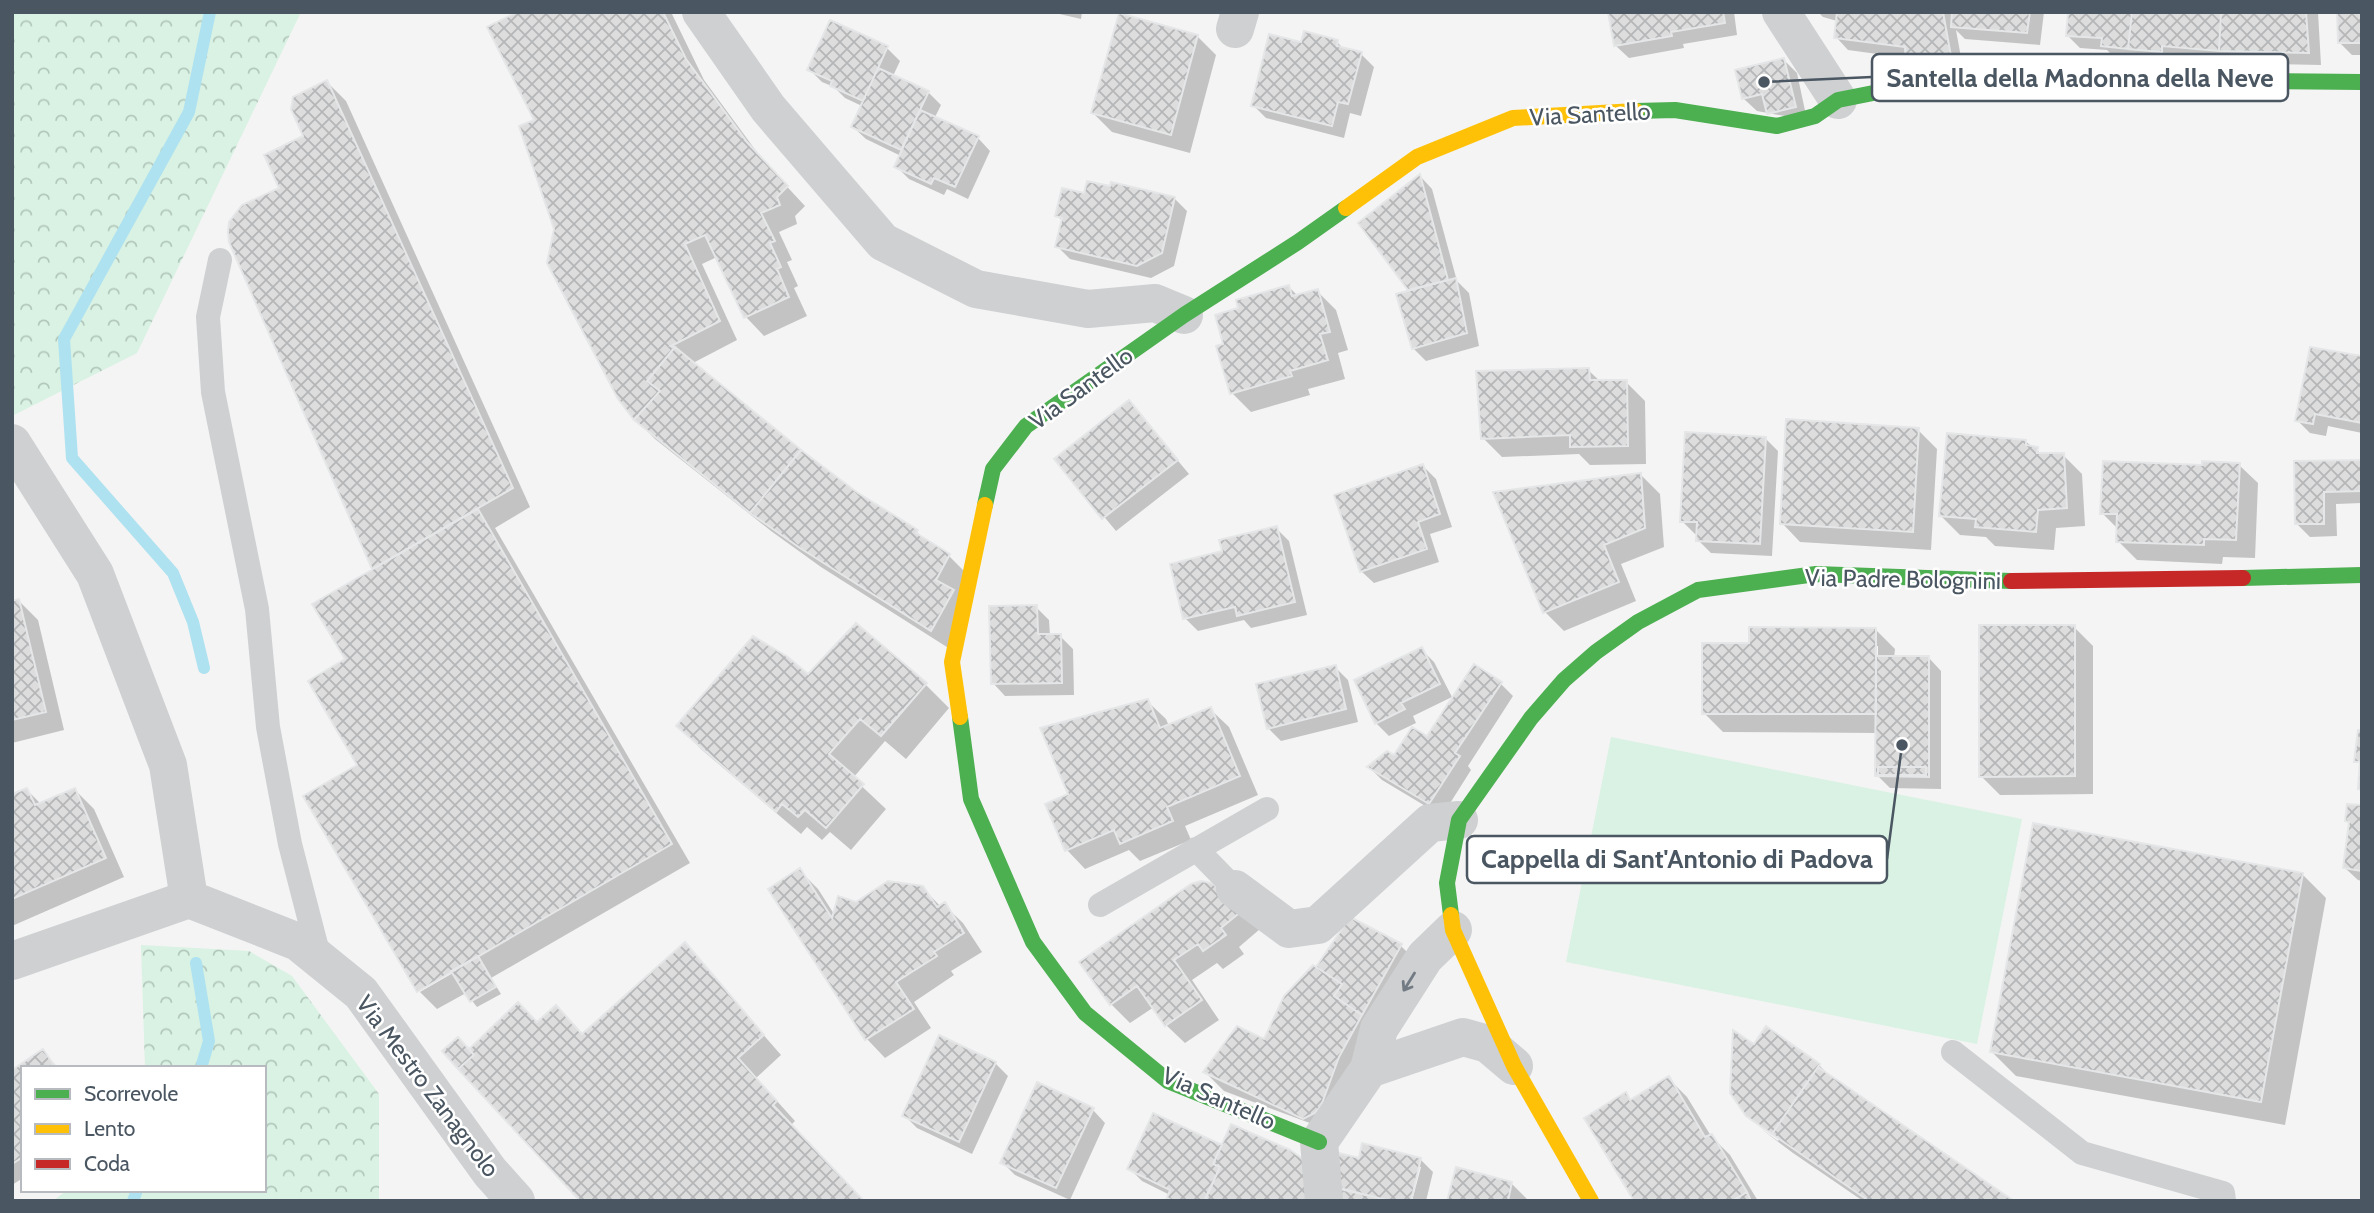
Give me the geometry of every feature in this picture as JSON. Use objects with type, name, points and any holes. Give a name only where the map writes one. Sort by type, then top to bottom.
[{"type":"street","points":[[701,12],[768,108],[883,242],[976,289],[1088,309],[1155,303],[1184,315]]},
{"type":"street","points":[[1781,12],[1838,100]]},
{"type":"street","name":"Via Santello","points":[[1319,1142],[1168,1081],[1085,1013],[1033,942],[971,799],[952,662],[993,469],[1027,426],[1184,315],[1298,242],[1417,157],[1513,118],[1600,111],[1675,110],[1777,126],[1815,116],[1838,100],[1949,78],[2362,82]]},
{"type":"street","points":[[12,443],[95,574],[168,765],[189,899],[12,961]]},
{"type":"street","name":"Via Padre Bolognini","points":[[1591,1201],[1514,1066],[1453,930],[1447,883],[1459,820],[1531,718],[1564,680],[1596,652],[1638,622],[1698,590],[1816,574],[2043,582],[2362,575]]},
{"type":"street","points":[[1235,889],[1289,929],[1318,925],[1430,822],[1459,820]]},
{"type":"street","name":"Via Mestro Zanagnolo","points":[[189,899],[298,942],[361,993],[490,1172],[516,1201]]},
{"type":"street","points":[[1324,1201],[1319,1142],[1369,1069],[1380,1029],[1425,957],[1453,930]]},
{"type":"street","points":[[1369,1069],[1463,1037],[1488,1044],[1514,1066]]},
{"type":"lane","points":[[220,260],[208,317],[213,393],[257,609],[270,740],[290,844],[321,960]]},
{"type":"lane","points":[[1100,905],[1267,809]]},
{"type":"lane","points":[[1196,849],[1235,889]]},
{"type":"lane","points":[[1953,1052],[2082,1153],[2223,1193],[2224,1201]]},
{"type":"green space","points":[[12,12],[301,12],[137,353],[12,416]]},
{"type":"green space","points":[[1611,737],[2022,819],[1977,1044],[1566,962]]},
{"type":"green space","points":[[141,945],[249,951],[292,976],[379,1094],[379,1201],[53,1201],[64,1192],[266,1192],[266,1066],[145,1066]]},
{"type":"building","points":[[517,12],[663,12],[686,59],[747,142],[788,186],[777,197],[780,205],[761,213],[775,241],[770,243],[781,267],[777,269],[789,297],[744,318],[705,235],[685,244],[720,321],[671,346],[675,347],[647,381],[660,391],[634,420],[618,399],[547,263],[554,229],[519,126],[534,120],[487,27]]},
{"type":"building","points":[[1608,12],[1723,12],[1725,23],[1671,32],[1672,36],[1614,46]]},
{"type":"building","points":[[1837,12],[1943,12],[1952,62],[1906,68],[1905,47],[1834,38]]},
{"type":"building","points":[[1952,12],[2030,12],[2027,33],[1951,27]]},
{"type":"building","points":[[2068,12],[2132,12],[2128,49],[2101,46],[2102,38],[2066,36]]},
{"type":"building","points":[[2132,12],[2221,12],[2219,51],[2162,46],[2162,52],[2128,49]]},
{"type":"building","points":[[2221,12],[2306,12],[2309,53],[2219,51]]},
{"type":"building","points":[[2337,12],[2362,12],[2362,43],[2338,43]]},
{"type":"building","points":[[1119,13],[1198,35],[1171,135],[1091,113]]},
{"type":"building","points":[[830,20],[888,46],[863,101],[830,86],[832,81],[807,70]]},
{"type":"building","points":[[1304,31],[1338,40],[1337,46],[1362,52],[1348,104],[1338,102],[1332,126],[1251,106],[1269,34],[1301,42]]},
{"type":"building","points":[[1784,58],[1796,107],[1767,114],[1762,94],[1742,99],[1735,70]]},
{"type":"building","points":[[878,68],[929,91],[901,150],[851,127]]},
{"type":"building","points":[[327,80],[513,488],[372,569],[229,242],[228,232],[229,222],[242,205],[279,188],[264,155],[303,136],[291,109],[293,97]]},
{"type":"building","points":[[920,110],[979,136],[955,187],[934,178],[931,184],[894,167]]},
{"type":"building","points":[[1420,174],[1448,280],[1408,290],[1358,223]]},
{"type":"building","points":[[1087,181],[1110,186],[1111,182],[1175,197],[1162,253],[1137,266],[1055,247],[1062,218],[1055,216],[1062,188],[1084,193]]},
{"type":"building","points":[[1456,278],[1467,333],[1412,349],[1396,294]]},
{"type":"building","points":[[1289,285],[1292,296],[1318,289],[1330,332],[1320,334],[1328,360],[1290,371],[1292,376],[1230,394],[1216,346],[1223,344],[1215,315],[1238,308],[1236,300]]},
{"type":"building","points":[[675,347],[801,450],[750,513],[634,420],[660,391],[647,381]]},
{"type":"building","points":[[2310,347],[2362,356],[2362,423],[2315,414],[2313,424],[2295,421]]},
{"type":"building","points":[[1589,368],[1590,380],[1627,380],[1628,446],[1570,447],[1570,435],[1481,439],[1476,371]]},
{"type":"building","points":[[1129,400],[1178,460],[1102,519],[1054,459]]},
{"type":"building","points":[[1786,419],[1919,428],[1913,532],[1780,524]]},
{"type":"building","points":[[1685,432],[1766,437],[1760,544],[1696,541],[1697,522],[1680,522]]},
{"type":"building","points":[[1947,433],[2026,440],[2026,445],[2038,447],[2037,453],[2064,453],[2067,508],[2038,510],[2036,532],[1975,527],[1976,519],[1939,516]]},
{"type":"building","points":[[801,450],[858,493],[918,530],[916,533],[950,554],[936,580],[954,590],[931,631],[750,513]]},
{"type":"building","points":[[2362,460],[2362,491],[2324,492],[2324,524],[2295,524],[2294,461]]},
{"type":"building","points":[[2103,461],[2202,465],[2202,461],[2240,463],[2236,540],[2204,539],[2204,545],[2116,542],[2117,514],[2100,514]]},
{"type":"building","points":[[1423,464],[1440,514],[1418,522],[1427,549],[1360,572],[1334,495]]},
{"type":"building","points":[[1641,473],[1645,528],[1604,545],[1619,582],[1543,613],[1493,492]]},
{"type":"building","points":[[478,509],[672,844],[417,992],[303,796],[357,765],[308,681],[345,659],[312,604]]},
{"type":"building","points":[[1277,526],[1295,602],[1237,616],[1235,607],[1183,619],[1170,564],[1222,551],[1219,540]]},
{"type":"building","points":[[19,599],[46,712],[12,720],[12,601]]},
{"type":"building","points":[[1037,605],[1038,634],[1061,634],[1062,683],[991,684],[989,606]]},
{"type":"building","points":[[856,623],[927,683],[881,736],[860,719],[829,754],[864,784],[826,828],[805,810],[798,817],[782,804],[776,812],[676,726],[753,636],[788,657],[808,674]]},
{"type":"building","points":[[1979,625],[2075,625],[2075,776],[1979,777]]},
{"type":"building","points":[[1749,627],[1876,628],[1876,714],[1702,714],[1702,643],[1749,643]]},
{"type":"building","points":[[1422,647],[1440,684],[1401,703],[1405,709],[1375,724],[1354,680]]},
{"type":"building","points":[[1876,656],[1929,656],[1929,777],[1875,776]]},
{"type":"building","points":[[1474,664],[1502,682],[1455,753],[1460,756],[1429,804],[1367,767],[1387,751],[1394,755],[1412,727],[1427,736]]},
{"type":"building","points":[[1336,665],[1346,709],[1267,729],[1256,684]]},
{"type":"building","points":[[1148,699],[1160,728],[1211,707],[1240,776],[1167,807],[1173,821],[1120,844],[1114,830],[1065,851],[1045,804],[1068,794],[1040,728]]},
{"type":"building","points":[[2358,730],[2362,730],[2362,790],[2358,789],[2360,762],[2354,762]]},
{"type":"building","points":[[1878,767],[1926,767],[1926,775],[1878,775]]},
{"type":"building","points":[[27,788],[35,805],[75,788],[106,858],[12,899],[12,794]]},
{"type":"building","points":[[2347,804],[2362,805],[2362,871],[2343,868],[2349,822],[2345,821]]},
{"type":"building","points":[[2033,823],[2303,873],[2261,1102],[1990,1052]]},
{"type":"building","points":[[800,868],[832,918],[838,896],[856,902],[888,881],[923,886],[937,907],[945,902],[964,933],[934,952],[937,956],[896,982],[914,1009],[865,1040],[768,889]]},
{"type":"building","points":[[1201,881],[1212,883],[1243,910],[1221,928],[1226,935],[1203,951],[1198,944],[1174,960],[1202,1000],[1165,1026],[1137,986],[1110,1005],[1079,962],[1191,884]]},
{"type":"building","points":[[1350,917],[1402,944],[1362,1015],[1334,996],[1342,984],[1316,967]]},
{"type":"building","points":[[685,942],[764,1035],[738,1058],[777,1101],[773,1105],[864,1201],[580,1201],[458,1069],[474,1055],[469,1049],[518,1002],[537,1022],[556,1005],[582,1034]]},
{"type":"building","points":[[478,956],[496,987],[470,1002],[451,971]]},
{"type":"building","points":[[1313,965],[1342,984],[1334,996],[1362,1015],[1339,1057],[1321,1106],[1315,1113],[1303,1119],[1203,1072],[1237,1026],[1264,1039],[1284,996]]},
{"type":"building","points":[[1766,1026],[1820,1064],[1772,1134],[1746,1116],[1730,1093],[1733,1030],[1754,1044]]},
{"type":"building","points":[[939,1035],[996,1062],[959,1142],[902,1116]]},
{"type":"building","points":[[458,1037],[474,1055],[458,1069],[442,1051]]},
{"type":"building","points":[[43,1049],[55,1066],[21,1066],[21,1158],[12,1164],[12,1070]]},
{"type":"building","points":[[1818,1067],[2014,1201],[1869,1201],[1772,1134]]},
{"type":"building","points":[[1669,1076],[1705,1137],[1712,1134],[1747,1192],[1732,1201],[1634,1201],[1584,1118],[1626,1092],[1630,1100]]},
{"type":"building","points":[[1037,1082],[1094,1108],[1056,1188],[1000,1163]]},
{"type":"building","points":[[1153,1113],[1222,1145],[1213,1164],[1220,1167],[1204,1201],[1173,1201],[1167,1198],[1170,1190],[1127,1169]]},
{"type":"building","points":[[1231,1124],[1290,1150],[1303,1159],[1315,1201],[1210,1201],[1206,1198],[1220,1167],[1213,1164]]},
{"type":"building","points":[[1362,1143],[1421,1158],[1411,1201],[1390,1201],[1332,1187],[1339,1153],[1359,1158]]},
{"type":"building","points":[[1456,1167],[1512,1182],[1508,1201],[1447,1201]]},
{"type":"building","points":[[1336,1187],[1390,1201],[1337,1201]]},
{"type":"building","points":[[1747,1192],[1751,1201],[1732,1201]]},
{"type":"waterway","points":[[204,668],[193,622],[173,573],[72,458],[64,339],[189,112],[210,12]]},
{"type":"waterway","points":[[196,963],[209,1041],[202,1066]]},
{"type":"waterway","points":[[133,1201],[136,1192]]},
{"type":"traffic: fast","points":[[1636,111],[1675,110],[1777,126],[1815,116],[1838,100],[1949,78],[2362,82]]},
{"type":"traffic: fast","points":[[985,505],[993,469],[1026,426],[1184,315],[1346,208]]},
{"type":"traffic: fast","points":[[1451,915],[1447,883],[1459,820],[1531,718],[1564,680],[1596,652],[1638,622],[1698,590],[1816,574],[2011,581]]},
{"type":"traffic: fast","points":[[2243,578],[2362,575]]},
{"type":"traffic: fast","points":[[960,717],[971,799],[1033,942],[1085,1013],[1168,1081],[1319,1142]]},
{"type":"traffic: slow","points":[[1346,208],[1417,157],[1513,118],[1636,111]]},
{"type":"traffic: slow","points":[[960,717],[952,662],[985,505]]},
{"type":"traffic: slow","points":[[1451,915],[1453,930],[1514,1066],[1591,1201]]},
{"type":"traffic: jam","points":[[2011,581],[2243,578]]},
{"type":"place","name":"Santella della Madonna della Neve","points":[[1764,82]]},
{"type":"place","name":"Cappella di Sant'Antonio di Padova","points":[[1902,745]]}]
